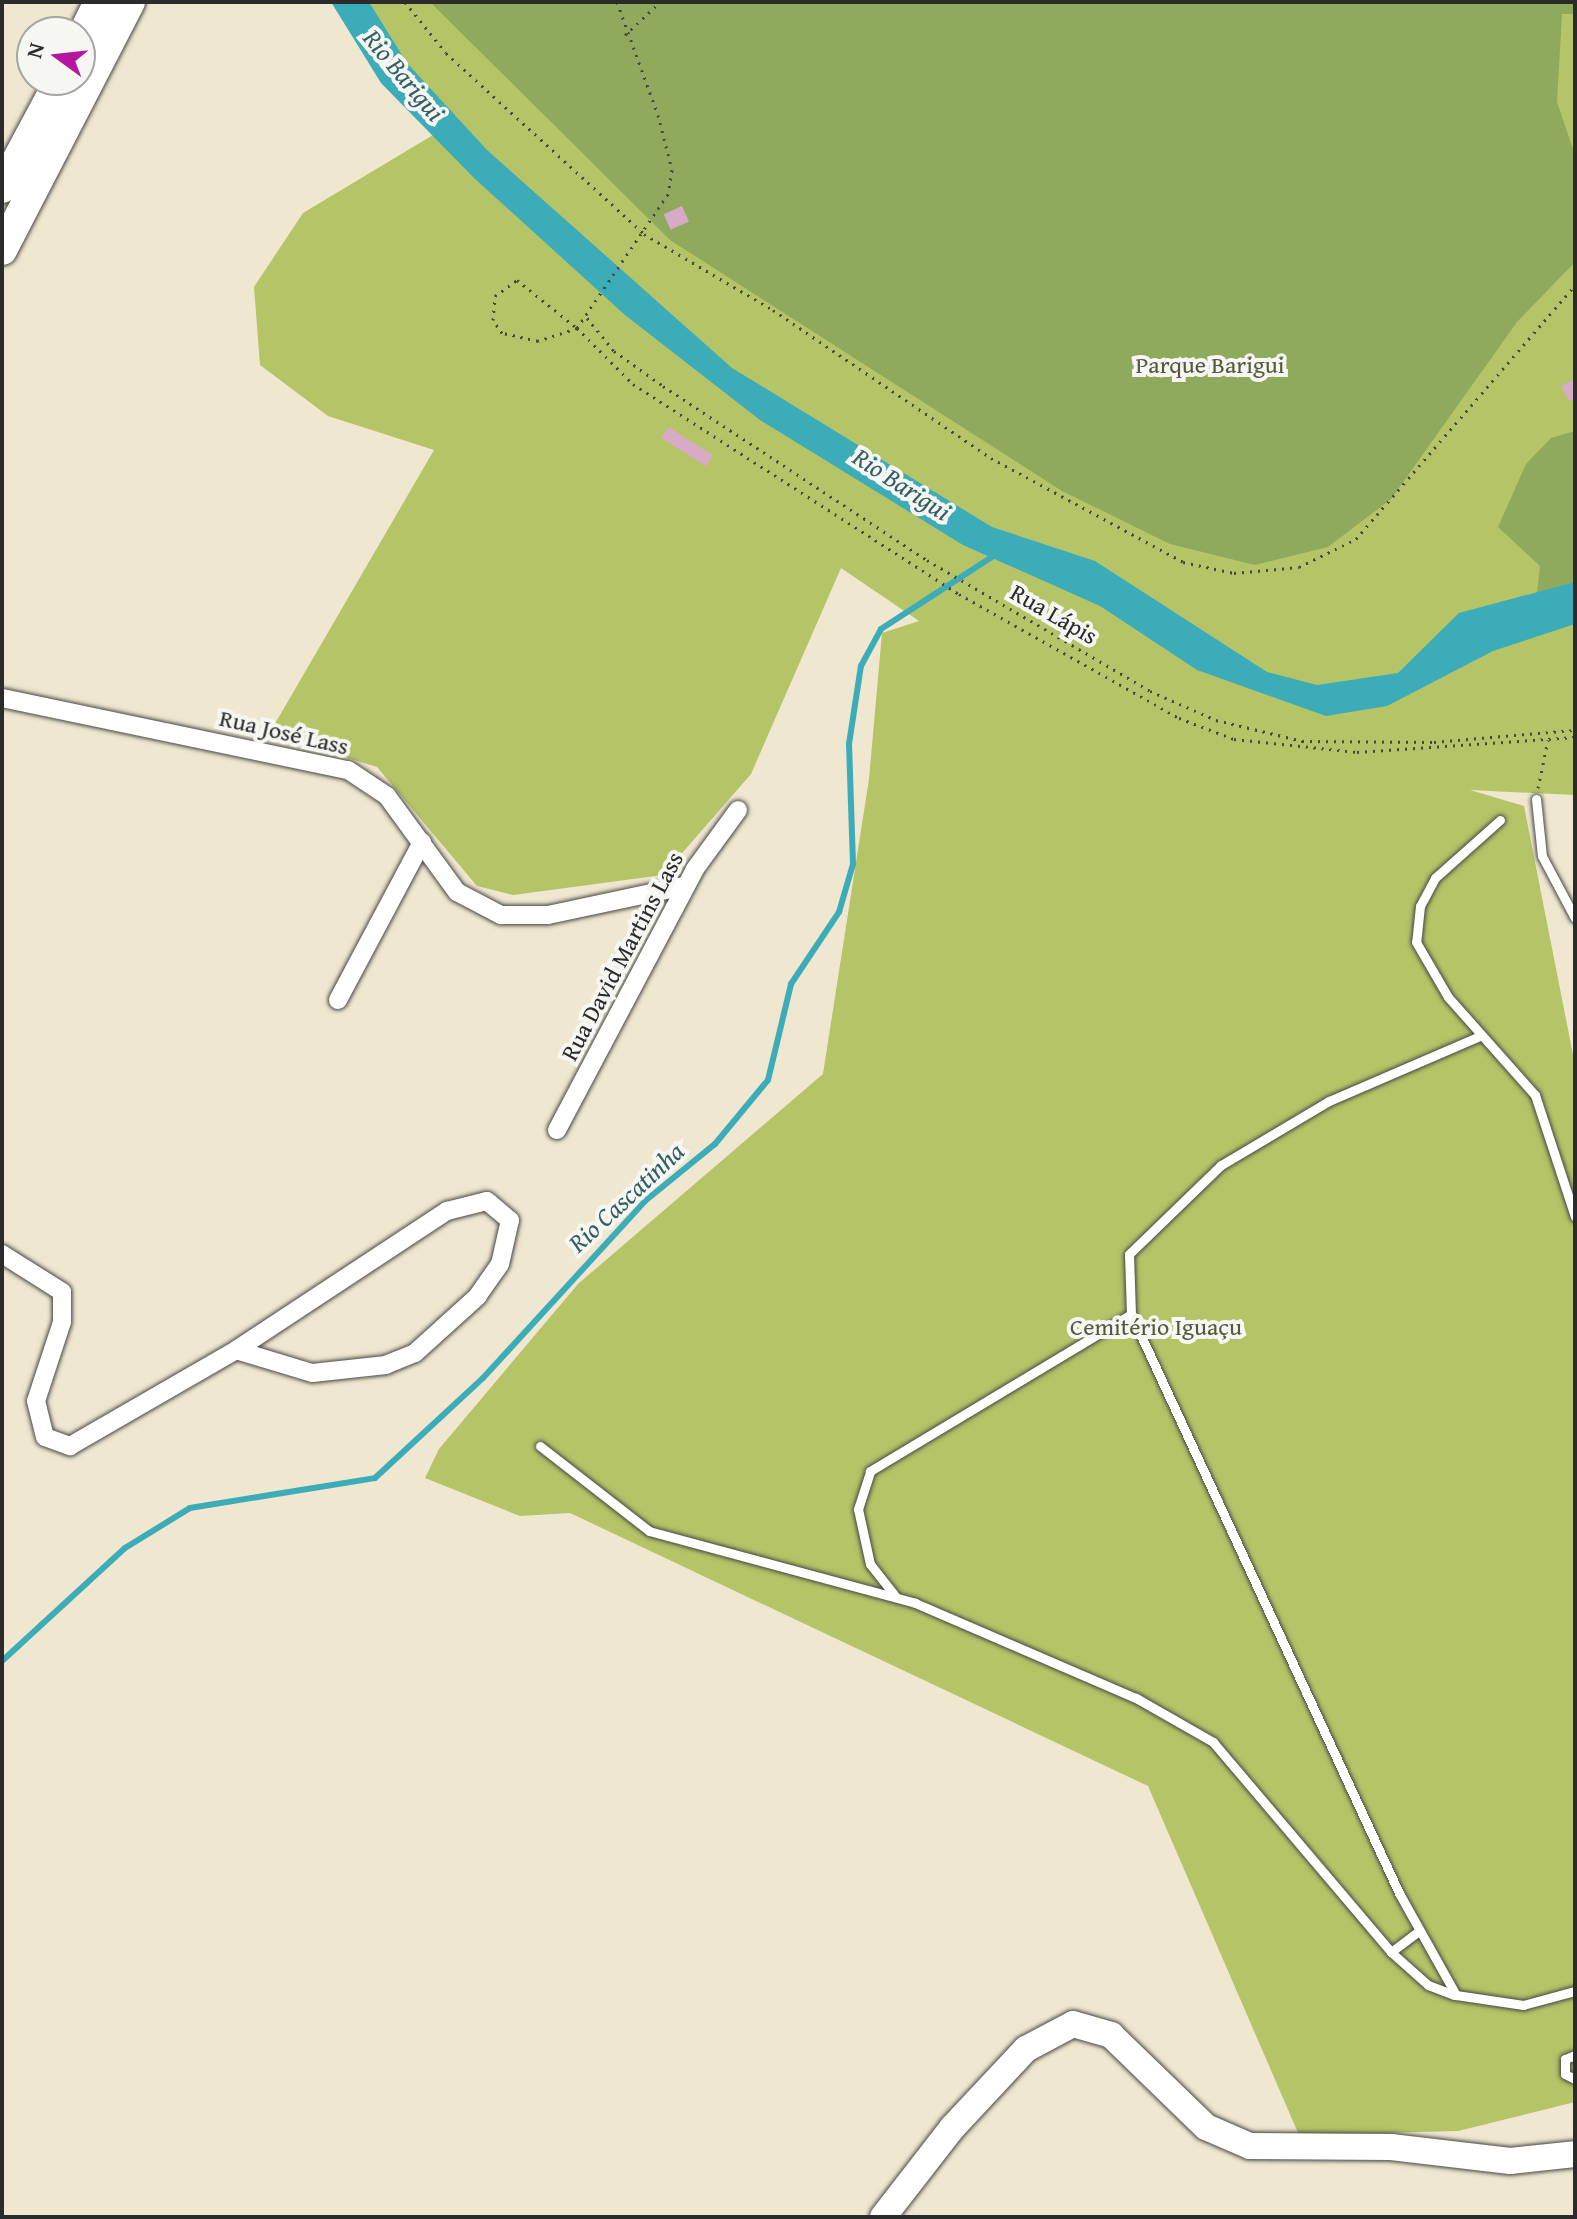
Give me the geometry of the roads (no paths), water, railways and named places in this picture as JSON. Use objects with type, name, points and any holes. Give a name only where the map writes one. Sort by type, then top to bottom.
[{"type":"main road","points":[[98,68],[111,2]]},
{"type":"main road","points":[[2,250],[130,2]]},
{"type":"main road","points":[[2,188],[51,96]]},
{"type":"main road","points":[[883,2217],[952,2128],[1026,2049],[1073,2024],[1111,2035],[1206,2127],[1250,2146],[1391,2147],[1510,2161],[1575,2154]]},
{"type":"street","name":"Rua José Lass","points":[[2,698],[326,762],[387,796],[457,892],[501,915],[548,915],[685,886]]},
{"type":"street","name":"Rua David Martins Lass","points":[[557,1130],[685,886],[738,810]]},
{"type":"street","points":[[338,1000],[422,842]]},
{"type":"street","points":[[2,1254],[52,1283],[66,1305],[36,1401],[45,1437],[56,1444],[85,1440],[236,1350],[447,1211],[487,1201],[510,1220],[500,1264],[478,1296],[415,1353],[386,1365],[312,1373],[236,1350]]},
{"type":"lane","points":[[1536,799],[1542,856],[1575,918]]},
{"type":"lane","points":[[1500,820],[1435,878],[1420,906],[1416,942],[1423,966],[1480,1036],[1535,1095],[1575,1217]]},
{"type":"lane","points":[[1456,1995],[1419,1931],[1131,1314],[1129,1254],[1221,1165],[1329,1101],[1480,1036]]},
{"type":"lane","points":[[896,1597],[870,1564],[858,1509],[870,1471],[1131,1314]]},
{"type":"lane","points":[[540,1446],[592,1493],[649,1531],[896,1597],[1136,1698],[1213,1742],[1391,1952],[1428,1985],[1456,1995],[1523,2005],[1575,1991]]},
{"type":"lane","points":[[1391,1952],[1419,1931]]},
{"type":"lane","points":[[1575,2055],[1565,2059],[1565,2074],[1575,2079]]},
{"type":"water","name":"Rio Barigui","points":[[331,2],[369,2],[407,63],[487,150],[732,368],[992,527],[1095,561],[1267,672],[1317,685],[1398,673],[1459,613],[1575,582],[1575,624],[1493,651],[1387,706],[1326,716],[1197,670],[1100,606],[963,545],[760,420],[625,315],[474,178],[381,83]]},
{"type":"waterway","name":"Rio Cascatinha","points":[[2,1661],[125,1548],[190,1508],[375,1478],[483,1378],[645,1201],[715,1144],[768,1080],[791,984],[839,912],[853,864],[849,744],[861,666],[881,629],[998,553]]},
{"type":"park label","name":"Parque Barigui","points":[[1210,365]]},
{"type":"park label","name":"Cemitério Iguaçu","points":[[1156,1327]]}]
